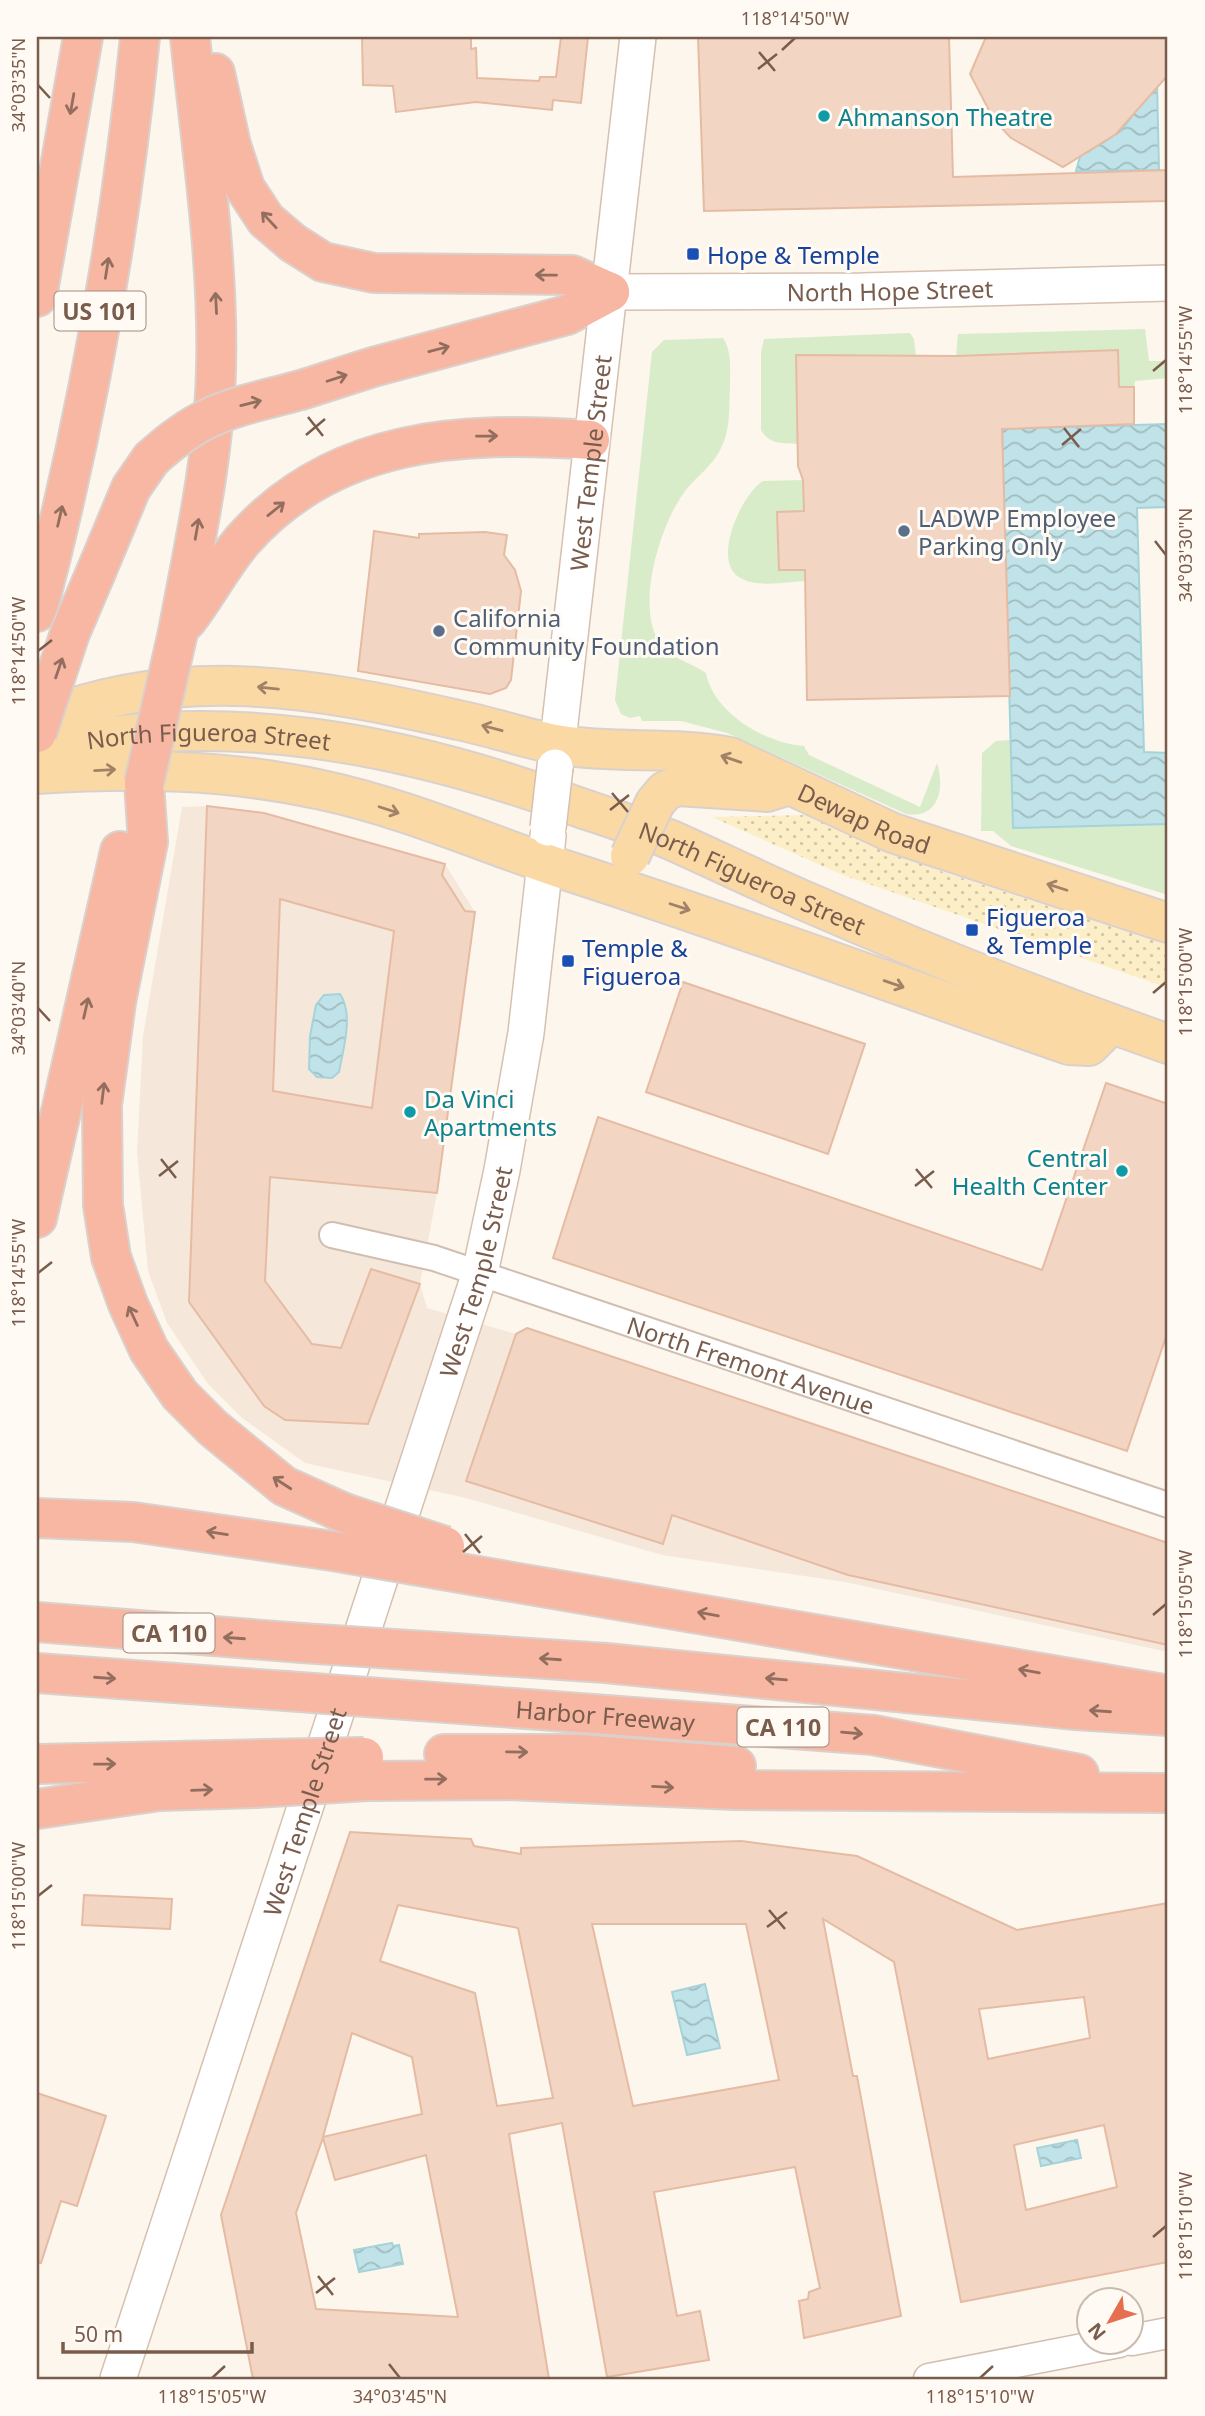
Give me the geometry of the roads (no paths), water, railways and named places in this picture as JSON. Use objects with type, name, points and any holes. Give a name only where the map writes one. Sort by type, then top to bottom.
[{"type":"highway","name":"US 101","points":[[37,297],[83,37]]},
{"type":"highway","name":"US 101","points":[[41,597],[99,323],[121,189],[140,37]]},
{"type":"highway","points":[[37,1218],[121,908],[148,842],[144,783],[188,609],[208,459],[216,371],[212,242],[190,37]]},
{"type":"highway","points":[[209,37],[231,145],[245,188],[267,220],[293,243],[323,262],[374,273],[572,275],[610,292]]},
{"type":"highway","points":[[37,733],[70,633],[131,488],[150,459],[188,427],[209,415],[373,367],[567,315],[610,292]]},
{"type":"highway","points":[[188,609],[230,556],[272,512],[311,483],[349,465],[392,450],[470,436],[516,435],[590,440]]},
{"type":"highway","points":[[121,908],[101,1154],[103,1205],[111,1257],[149,1350],[180,1395],[213,1428],[284,1486],[441,1557]]},
{"type":"highway","points":[[37,1518],[134,1522],[332,1551],[441,1557],[502,1557],[607,1597],[1168,1696]]},
{"type":"highway","name":"Harbor Freeway","points":[[37,1622],[606,1663],[1076,1710],[1168,1716]]},
{"type":"highway","name":"Harbor Freeway","points":[[37,1673],[873,1735],[1168,1792]]},
{"type":"highway","points":[[37,1764],[259,1774],[371,1769],[513,1752],[1168,1792]]},
{"type":"highway","points":[[37,1809],[259,1774]]},
{"type":"main road","name":"West Temple Street","points":[[118,2379],[480,1273],[502,1170],[526,1033],[590,440],[610,292],[638,37]]},
{"type":"main road","name":"North Hope Street","points":[[610,292],[862,291],[1168,283]]},
{"type":"main road","name":"Dewap Road","points":[[37,721],[72,706],[121,694],[178,685],[232,685],[373,702],[557,756],[621,752],[705,752],[730,757],[915,841],[1168,923]]},
{"type":"main road","name":"North Figueroa Street","points":[[37,749],[127,733],[231,730],[340,742],[458,767],[509,782],[668,839],[814,905],[1111,1024],[1168,1044]]},
{"type":"main road","points":[[37,774],[126,769],[177,770],[216,773],[324,790],[547,846],[637,894],[1069,1045],[1089,1046],[1111,1024]]},
{"type":"main road","points":[[637,894],[628,871],[630,856],[655,803],[665,791],[678,786],[768,792],[791,785]]},
{"type":"street","name":"North Fremont Avenue","points":[[331,1235],[417,1253],[480,1273],[1168,1505]]},
{"type":"street","points":[[1146,2337],[1168,2333]]},
{"type":"street","points":[[929,2379],[1076,2351]]},
{"type":"water","points":[[1135,37],[1156,37],[1159,170],[1076,171],[1081,153],[1110,138],[1134,114],[1141,93],[1142,75],[1139,44]]},
{"type":"water","points":[[1168,424],[1168,507],[1137,508],[1144,752],[1168,753],[1168,824],[1013,828],[1002,429]]},
{"type":"water","points":[[340,994],[347,1022],[339,1072],[332,1078],[317,1077],[309,1069],[310,1036],[316,1005],[324,995]]},
{"type":"water","points":[[705,1984],[720,2048],[687,2055],[672,1992]]},
{"type":"water","points":[[1077,2140],[1081,2158],[1041,2166],[1037,2148]]},
{"type":"water","points":[[392,2243],[393,2246],[399,2245],[403,2264],[359,2272],[354,2250]]},
{"type":"place","name":"Ahmanson Theatre","points":[[824,116]]},
{"type":"place","name":"Hope & Temple","points":[[693,254]]},
{"type":"place","name":"LADWP Employee Parking Only","points":[[904,531]]},
{"type":"place","name":"California Community Foundation","points":[[439,631]]},
{"type":"place","name":"Figueroa & Temple","points":[[972,930]]},
{"type":"place","name":"Temple & Figueroa","points":[[568,961]]},
{"type":"place","name":"Da Vinci Apartments","points":[[410,1112]]},
{"type":"place","name":"Central Health Center","points":[[1122,1171]]}]
